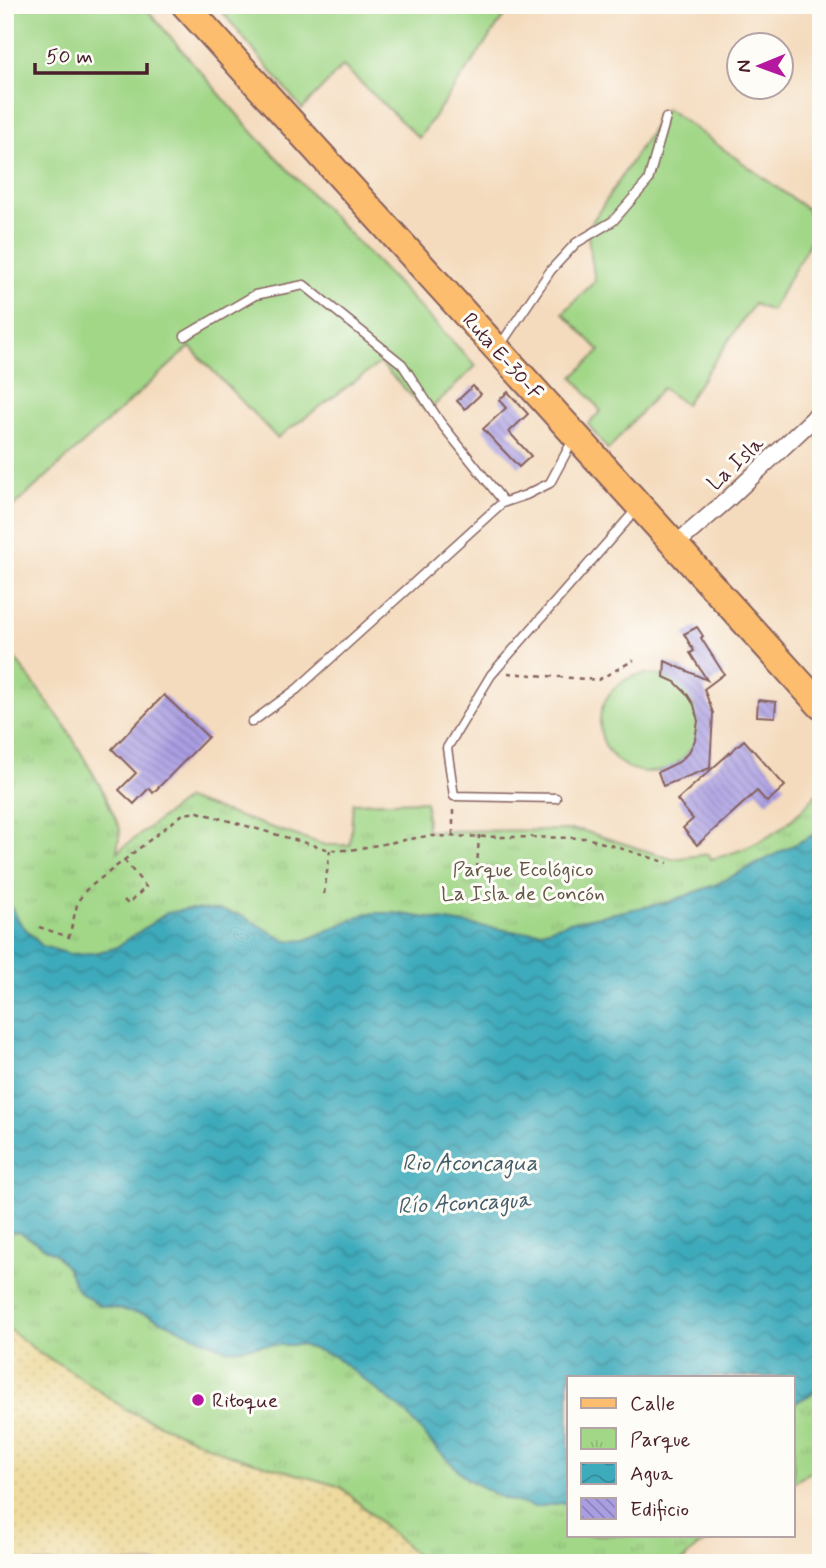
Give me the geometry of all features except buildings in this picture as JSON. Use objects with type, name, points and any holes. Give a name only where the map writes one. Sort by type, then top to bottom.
[{"type":"main road","name":"Ruta E-30-F","points":[[185,5],[821,706]]},
{"type":"street","name":"La Isla","points":[[674,545],[737,491],[821,409]]},
{"type":"lane","points":[[497,349],[551,270],[576,243],[613,221],[648,181],[666,118]]},
{"type":"lane","points":[[185,336],[255,295],[304,285],[402,364],[440,422],[504,502]]},
{"type":"lane","points":[[253,722],[297,689],[504,502],[550,483],[575,435]]},
{"type":"lane","points":[[556,798],[454,796],[447,748],[495,672],[640,507]]},
{"type":"path","points":[[495,672],[598,680],[634,660]]},
{"type":"path","points":[[453,836],[454,796]]},
{"type":"path","points":[[39,927],[69,937],[78,901],[86,890],[183,814],[198,812],[330,850],[350,850],[427,836],[587,838],[668,863]]},
{"type":"path","points":[[477,869],[479,835]]},
{"type":"path","points":[[324,894],[330,850]]},
{"type":"path","points":[[124,860],[146,887],[128,904],[124,900]]},
{"type":"green space","points":[[5,5],[143,5],[255,135],[476,366],[427,412],[380,363],[277,438],[190,347],[5,514]]},
{"type":"green space","points":[[222,5],[512,5],[419,138],[343,66],[302,109],[220,9]]},
{"type":"green space","points":[[666,108],[807,209],[816,231],[771,311],[754,304],[685,404],[662,388],[608,450],[588,424],[601,411],[573,377],[600,351],[563,313],[595,281],[587,230]]},
{"type":"green space","name":"Rio Aconcagua","points":[[5,645],[66,727],[102,789],[120,829],[117,852],[186,799],[325,845],[350,845],[353,803],[426,801],[427,831],[581,830],[672,859],[709,854],[711,859],[763,840],[794,817],[821,789],[821,1465],[794,1482],[794,1376],[567,1376],[567,1536],[725,1536],[696,1547],[681,1563],[425,1563],[341,1487],[227,1454],[127,1410],[63,1366],[42,1355],[5,1326]]},
{"type":"green space","points":[[649,674],[676,682],[690,696],[698,723],[690,750],[676,764],[649,772],[622,764],[608,750],[600,723],[608,696],[622,682]]},
{"type":"sand","name":"Ritoque","points":[[5,1231],[567,1534],[596,1563],[5,1563]]},
{"type":"water","name":"Rio Aconcagua","points":[[821,831],[821,1389],[794,1403],[794,1376],[567,1376],[567,1502],[535,1507],[502,1498],[467,1479],[407,1414],[334,1356],[301,1345],[262,1345],[227,1350],[148,1315],[98,1305],[78,1291],[68,1270],[56,1255],[21,1233],[5,1231],[5,898],[21,924],[42,946],[70,954],[94,953],[115,948],[167,913],[188,909],[219,910],[241,915],[286,941],[306,940],[367,913],[395,913],[518,932],[542,931],[570,922],[669,902],[717,884]]},
{"type":"place","name":"Ritoque","points":[[198,1400]]},
{"type":"park label","name":"Parque Ecológico La Isla de Concón","points":[[523,881]]},
{"type":"water label","name":"Río Aconcagua","points":[[464,1202]]}]
